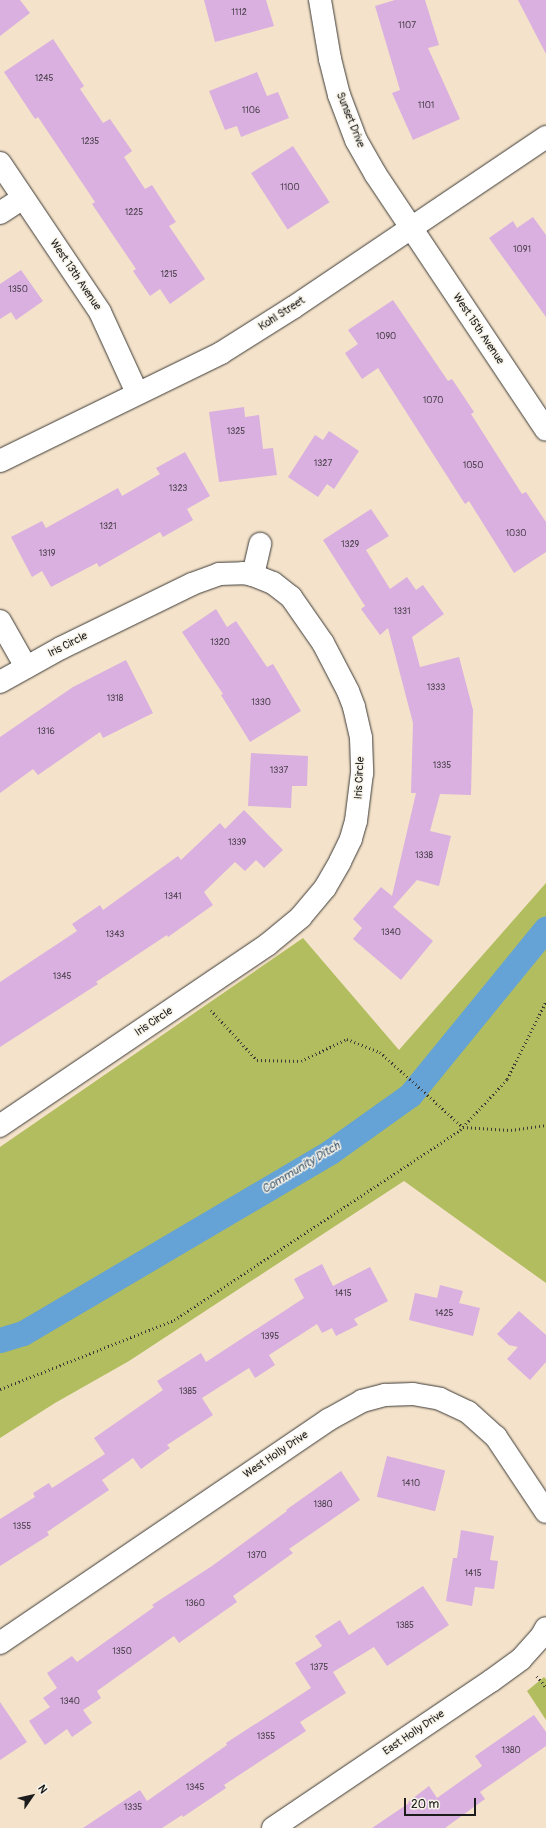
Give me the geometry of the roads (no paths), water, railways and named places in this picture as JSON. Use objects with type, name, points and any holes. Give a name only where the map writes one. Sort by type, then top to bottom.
[{"type":"street","name":"Sunset Drive","points":[[320,0],[330,59],[339,95],[356,140],[376,175],[411,228]]},
{"type":"street","name":"Kohl Street","points":[[0,461],[221,353],[294,307],[546,137]]},
{"type":"street","name":"West 13th Avenue","points":[[0,163],[100,312],[137,393]]},
{"type":"street","points":[[0,213],[23,198]]},
{"type":"street","name":"West 15th Avenue","points":[[411,228],[546,430]]},
{"type":"street","points":[[253,575],[260,544]]},
{"type":"street","name":"Iris Circle","points":[[0,682],[61,648],[192,584],[219,574],[243,573],[253,575],[273,582],[292,597],[323,643],[348,691],[361,738],[362,773],[358,807],[351,839],[325,888],[301,917],[267,946],[0,1126]]},
{"type":"street","points":[[0,621],[26,667]]},
{"type":"street","name":"West Holly Drive","points":[[0,1643],[328,1420],[362,1401],[379,1397],[413,1394],[440,1399],[468,1412],[496,1437],[545,1510]]},
{"type":"street","name":"East Holly Drive","points":[[273,1828],[491,1681],[521,1659],[541,1637],[546,1628]]},
{"type":"waterway","name":"Community Ditch","points":[[0,1340],[23,1333],[330,1152],[410,1095],[546,928]]}]
